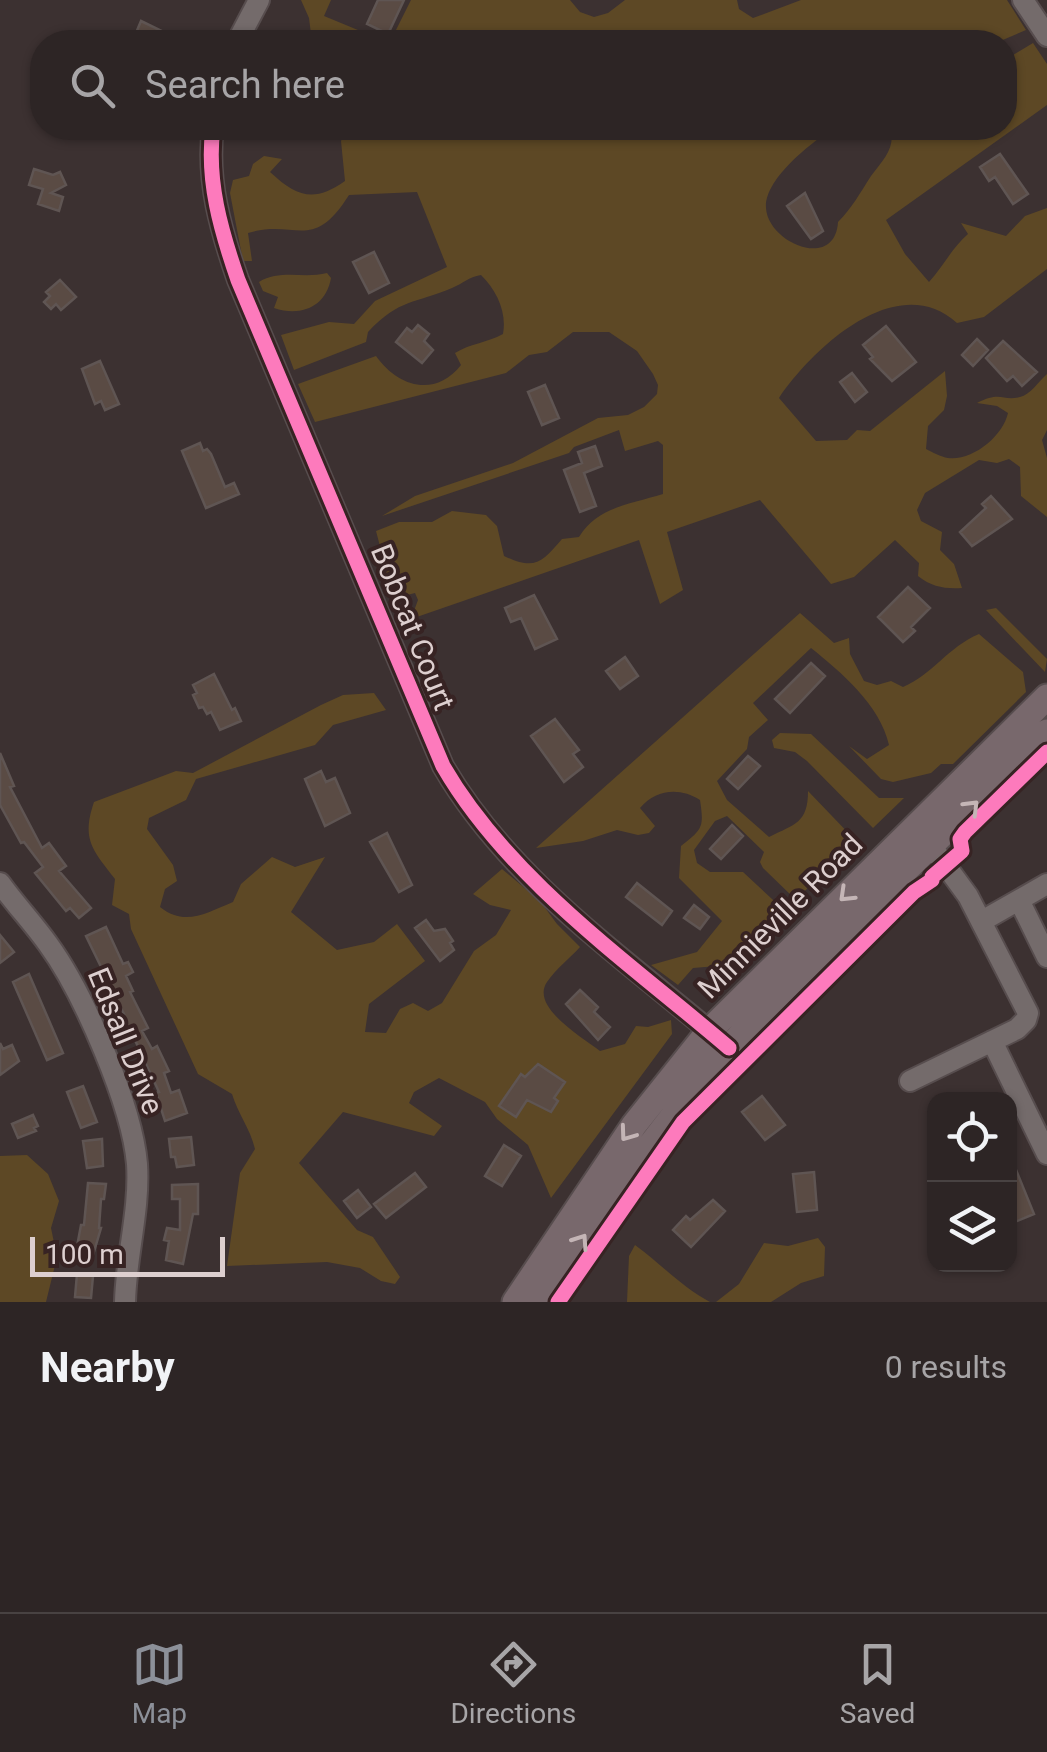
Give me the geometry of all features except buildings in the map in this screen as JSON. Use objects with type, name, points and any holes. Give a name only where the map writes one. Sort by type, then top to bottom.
[{"type":"main road","name":"Minnieville Road","points":[[515,1302],[628,1133],[924,836],[1047,697]]},
{"type":"main road","name":"Minnieville Road","points":[[924,836],[1047,732]]},
{"type":"main road","name":"Minnieville Road","points":[[540,1302],[618,1186],[678,1107],[719,1039]]},
{"type":"street","points":[[243,30],[259,0]]},
{"type":"street","points":[[1023,0],[1047,36]]},
{"type":"street","name":"Bobcat Court","points":[[212,140],[216,206],[238,280],[443,766],[472,812],[524,870],[719,1039]]},
{"type":"street","points":[[910,1081],[1023,1025],[1028,1014],[982,921],[924,836]]},
{"type":"street","name":"Edsall Drive","points":[[0,883],[63,967],[120,1088],[137,1166],[124,1302]]},
{"type":"street","points":[[982,921],[1047,884]]},
{"type":"street","points":[[1019,900],[1047,958]]},
{"type":"street","points":[[992,1042],[1047,1154]]},
{"type":"shaded area","points":[[301,0],[331,0],[324,16],[358,30],[310,30]]},
{"type":"shaded area","points":[[411,0],[570,0],[580,12],[594,17],[608,13],[625,0],[737,0],[739,9],[753,18],[801,0],[1007,0],[1026,30],[1017,34],[1017,30],[396,30]]},
{"type":"shaded area","points":[[1033,43],[1047,64],[1047,105],[1017,126],[1017,53]]},
{"type":"shaded area","points":[[342,140],[817,140],[781,174],[767,197],[766,208],[778,232],[789,241],[814,248],[826,245],[834,237],[838,222],[884,159],[891,142],[998,140],[886,220],[905,254],[929,282],[968,234],[961,223],[1006,236],[1025,216],[1047,208],[1047,269],[984,317],[957,323],[934,309],[909,305],[883,310],[858,322],[813,358],[779,398],[816,441],[847,440],[857,430],[870,431],[945,371],[944,410],[928,426],[926,449],[958,458],[985,445],[1005,422],[1008,413],[997,406],[977,403],[992,397],[1024,396],[1047,374],[1047,430],[1042,440],[1047,458],[1047,517],[1021,496],[1020,467],[1009,459],[997,463],[979,460],[925,493],[917,510],[921,521],[942,532],[940,550],[954,564],[962,588],[928,583],[918,576],[919,563],[895,540],[854,577],[831,584],[760,500],[667,532],[683,590],[660,604],[639,540],[411,619],[418,600],[415,593],[391,599],[380,565],[382,554],[376,531],[399,522],[432,522],[452,511],[486,515],[497,526],[504,556],[531,563],[543,558],[562,539],[579,537],[605,513],[663,494],[663,445],[658,441],[625,451],[619,430],[574,447],[569,453],[382,516],[415,496],[513,463],[598,418],[628,415],[657,394],[658,385],[637,351],[609,332],[573,332],[547,352],[529,355],[506,373],[315,422],[298,384],[376,356],[406,381],[428,385],[440,382],[461,365],[455,353],[503,334],[500,302],[481,275],[473,277],[389,313],[368,332],[366,342],[294,370],[281,335],[329,322],[354,324],[375,301],[447,267],[417,192],[349,195],[336,213],[313,229],[248,233],[252,261],[243,261],[230,193],[233,180],[249,176],[253,164],[264,156],[282,159],[270,172],[297,192],[324,192],[345,181]]},
{"type":"shaded area","points":[[327,273],[331,278],[324,296],[303,310],[274,308],[278,297],[263,291],[259,282],[275,276]]},
{"type":"shaded area","points":[[996,608],[1047,659],[1045,672],[986,610]]},
{"type":"shaded area","points":[[800,613],[834,643],[849,638],[850,654],[864,681],[877,685],[891,681],[903,687],[979,634],[1023,672],[1026,692],[953,764],[941,764],[931,773],[893,782],[881,779],[849,746],[867,759],[889,745],[877,716],[846,679],[811,648],[753,703],[768,720],[749,737],[747,749],[717,781],[727,800],[769,837],[803,816],[808,791],[855,840],[796,900],[763,868],[760,862],[764,852],[727,816],[715,821],[694,850],[697,863],[710,872],[743,872],[785,911],[729,965],[693,968],[678,985],[651,965],[697,952],[722,921],[679,878],[681,846],[702,822],[700,800],[676,792],[653,797],[640,808],[655,826],[649,833],[638,835],[617,830],[583,841],[536,848]]},
{"type":"shaded area","points":[[374,693],[386,710],[333,725],[315,745],[196,779],[186,800],[149,818],[147,829],[173,865],[177,881],[165,889],[160,907],[178,916],[205,914],[233,902],[241,884],[272,857],[295,867],[325,857],[291,912],[337,950],[374,942],[397,924],[425,961],[369,1004],[365,1032],[386,1033],[400,1009],[413,1003],[428,1011],[442,1003],[474,951],[496,935],[511,910],[490,905],[473,894],[502,869],[540,901],[580,947],[547,982],[544,992],[560,1021],[600,1051],[625,1044],[636,1026],[648,1027],[671,1020],[672,1034],[551,1198],[528,1145],[497,1119],[485,1102],[439,1078],[414,1092],[409,1103],[442,1126],[434,1136],[343,1112],[299,1163],[357,1230],[373,1237],[400,1277],[395,1284],[381,1281],[360,1268],[327,1262],[227,1266],[240,1173],[255,1149],[253,1141],[232,1094],[198,1074],[131,929],[129,914],[112,905],[115,879],[91,844],[90,815],[94,802],[176,771],[193,773],[343,695]]},
{"type":"shaded area","points":[[780,733],[811,734],[879,798],[904,798],[873,828],[807,761],[795,752],[774,748],[772,740]]},
{"type":"shaded area","points":[[27,1155],[48,1174],[59,1201],[51,1228],[57,1257],[46,1302],[0,1302],[0,1156]]},
{"type":"shaded area","points":[[818,1238],[825,1247],[824,1276],[801,1283],[771,1302],[716,1302],[739,1284],[764,1243],[788,1246]]},
{"type":"shaded area","points":[[635,1245],[710,1302],[627,1302],[629,1256]]},
{"type":"cycle path","points":[[212,140],[213,186],[238,280],[443,766],[470,807],[536,883],[729,1048]]},
{"type":"cycle path","points":[[558,1302],[683,1122],[914,892],[962,851],[960,839],[965,832],[1047,752]]}]
